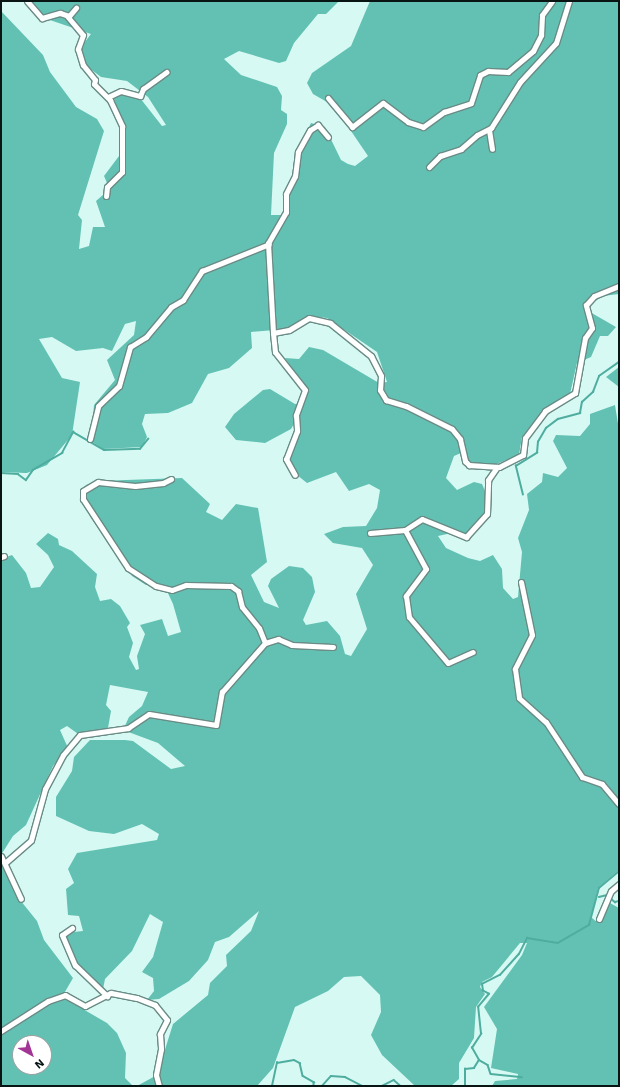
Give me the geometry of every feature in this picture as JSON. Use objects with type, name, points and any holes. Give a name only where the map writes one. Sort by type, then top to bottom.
[{"type":"street","points":[[27,1],[40,18],[60,13],[67,16],[83,35],[78,49],[83,65],[108,97],[122,126],[122,164],[118,180],[107,187],[106,196]]},
{"type":"street","points":[[328,98],[352,126],[383,103],[408,122],[423,127],[444,112],[471,103],[480,74],[488,71],[508,72],[533,51],[541,35],[542,15],[552,1]]},
{"type":"street","points":[[429,167],[440,156],[457,151],[477,135],[490,130],[520,82],[556,43],[569,1]]},
{"type":"street","points":[[67,16],[76,8]]},
{"type":"street","points":[[108,97],[121,91],[140,96],[143,89],[166,72]]},
{"type":"street","points":[[295,476],[286,459],[297,431],[296,415],[305,390],[275,352],[268,244],[286,212],[286,194],[295,176],[298,152],[310,130],[318,125],[328,136]]},
{"type":"street","points":[[490,130],[492,149]]},
{"type":"street","points":[[90,439],[98,406],[119,386],[130,347],[146,337],[171,307],[184,300],[202,271],[268,244]]},
{"type":"street","points":[[273,333],[289,330],[309,318],[324,319],[364,348],[381,376],[380,390],[386,400],[406,406],[452,429],[460,439],[467,463],[497,467],[522,457],[525,438],[545,411],[575,393],[585,338],[592,328],[586,305],[594,296],[619,286]]},
{"type":"street","points":[[370,533],[405,530],[422,519],[462,538],[471,534],[487,514],[488,480],[497,467]]},
{"type":"street","points":[[171,479],[163,484],[135,486],[98,482],[83,491],[83,499],[128,568],[156,586],[172,590],[186,585],[232,586],[238,591],[242,607],[265,644]]},
{"type":"street","points":[[405,530],[426,569],[406,596],[409,617],[448,662],[473,652]]},
{"type":"street","points":[[521,582],[532,635],[518,658],[514,679],[519,698],[546,722],[582,777],[602,784],[619,804]]},
{"type":"street","points":[[6,862],[31,840],[45,789],[63,755],[80,735],[128,728],[148,714],[216,726],[222,692],[265,644],[278,640],[292,645],[333,647]]},
{"type":"street","points":[[1,856],[6,862],[21,899]]},
{"type":"street","points":[[599,919],[610,891],[619,884]]},
{"type":"street","points":[[72,928],[62,935],[74,966],[107,996]]},
{"type":"street","points":[[1,1031],[56,997],[70,995],[84,1006],[91,1006],[111,993],[149,1002],[167,1020],[160,1034],[162,1049],[156,1075],[159,1086]]},
{"type":"green space","points":[[29,1],[339,1],[326,14],[318,14],[294,43],[286,61],[279,63],[239,51],[224,59],[241,75],[277,87],[282,96],[281,110],[287,114],[287,124],[274,153],[271,215],[282,215],[286,206],[284,194],[294,174],[296,153],[311,123],[325,127],[341,160],[355,166],[368,156],[334,106],[313,94],[307,83],[312,73],[351,46],[370,1],[619,1],[619,294],[603,296],[589,305],[590,312],[616,327],[608,336],[600,336],[591,357],[577,363],[570,394],[544,409],[522,437],[519,455],[494,465],[469,463],[461,453],[454,456],[446,478],[457,490],[474,482],[482,484],[485,491],[485,514],[466,535],[456,532],[438,536],[446,548],[468,558],[480,561],[493,555],[502,569],[503,588],[513,599],[518,597],[522,552],[518,538],[529,510],[527,494],[542,482],[543,473],[558,477],[567,468],[553,441],[556,435],[580,436],[590,424],[590,414],[615,405],[619,430],[619,870],[598,888],[591,917],[598,923],[610,903],[619,908],[619,1086],[492,1086],[495,1081],[517,1079],[518,1074],[491,1068],[497,1029],[484,1007],[522,955],[527,943],[520,943],[492,977],[482,982],[480,987],[485,994],[476,1007],[474,1038],[459,1063],[459,1079],[451,1086],[415,1086],[382,1055],[371,1035],[381,1012],[380,995],[361,976],[344,977],[328,991],[295,1007],[273,1068],[257,1086],[137,1086],[157,1075],[173,1024],[208,995],[210,983],[227,966],[226,955],[251,931],[259,911],[229,937],[215,942],[208,960],[189,981],[159,999],[147,1000],[154,991],[153,978],[142,972],[153,957],[163,922],[150,914],[132,951],[105,979],[103,989],[82,972],[68,949],[64,933],[83,931],[79,916],[68,915],[66,889],[74,883],[68,869],[77,853],[157,840],[159,834],[142,824],[114,834],[89,831],[56,816],[56,797],[72,771],[74,757],[90,740],[125,740],[133,741],[171,769],[185,766],[158,743],[123,730],[129,717],[142,706],[148,692],[110,685],[106,705],[111,711],[108,728],[81,736],[67,726],[60,730],[68,748],[53,766],[26,825],[13,836],[1,855],[1,559],[12,555],[26,573],[31,588],[40,587],[54,567],[48,555],[36,544],[48,533],[58,539],[59,545],[72,551],[97,574],[95,587],[100,601],[111,599],[120,606],[130,623],[127,627],[133,643],[129,657],[136,670],[139,669],[137,656],[145,634],[140,625],[162,619],[168,636],[181,632],[173,604],[167,591],[157,584],[146,585],[132,576],[91,518],[80,494],[86,485],[98,481],[182,478],[210,504],[206,512],[222,520],[236,504],[258,508],[267,562],[251,575],[264,602],[279,608],[268,586],[271,579],[289,566],[303,568],[312,577],[315,592],[303,620],[306,625],[327,621],[340,636],[345,654],[351,656],[367,629],[356,594],[373,565],[362,548],[333,543],[324,534],[343,527],[366,526],[377,508],[380,490],[369,484],[349,491],[336,472],[307,483],[297,475],[288,460],[298,432],[299,424],[295,422],[291,429],[265,443],[236,440],[225,427],[234,414],[263,390],[270,389],[295,404],[303,403],[306,390],[285,358],[299,359],[309,347],[323,350],[379,383],[387,382],[377,352],[327,318],[308,316],[286,329],[251,332],[252,348],[229,368],[208,374],[192,403],[168,413],[145,414],[142,424],[147,437],[142,447],[103,449],[91,441],[94,405],[115,380],[107,360],[134,335],[136,321],[125,324],[112,351],[103,348],[76,351],[52,337],[39,339],[62,378],[80,382],[72,435],[47,465],[27,473],[1,472],[1,11],[43,55],[50,72],[76,107],[97,119],[104,131],[78,215],[82,220],[79,249],[89,246],[93,227],[105,227],[96,201],[104,194],[107,183],[104,176],[119,156],[123,136],[113,94],[119,91],[140,98],[162,126],[166,125],[148,97],[127,81],[101,77],[84,64],[81,47],[91,34],[41,17]]},
{"type":"green space","points":[[619,367],[619,387],[606,377]]},
{"type":"green space","points":[[1,855],[16,895],[37,921],[44,940],[73,978],[62,997],[107,1023],[117,1033],[126,1053],[125,1078],[133,1086],[1,1086]]},
{"type":"waterway","points":[[523,495],[516,466],[537,453],[538,442],[546,428],[558,419],[580,413],[582,402],[593,392],[599,376],[619,362]]},
{"type":"waterway","points":[[1,473],[18,474],[26,480],[33,470],[62,453],[73,432],[104,450],[140,449],[148,439]]},
{"type":"waterway","points":[[465,1086],[465,1069],[474,1068],[479,1060],[472,1048],[481,1034],[478,1007],[489,994],[483,991],[482,984],[500,975],[519,954],[527,938],[558,943],[589,925],[599,888],[619,871]]},
{"type":"waterway","points":[[599,897],[607,895],[615,902],[619,901]]},
{"type":"waterway","points":[[272,1086],[277,1063],[294,1060],[300,1063],[303,1076],[314,1082],[314,1086]]},
{"type":"waterway","points":[[479,1060],[488,1065],[491,1074],[522,1077]]},
{"type":"waterway","points":[[322,1086],[331,1076],[345,1077],[363,1086]]},
{"type":"waterway","points":[[382,1086],[394,1080],[401,1086]]}]
